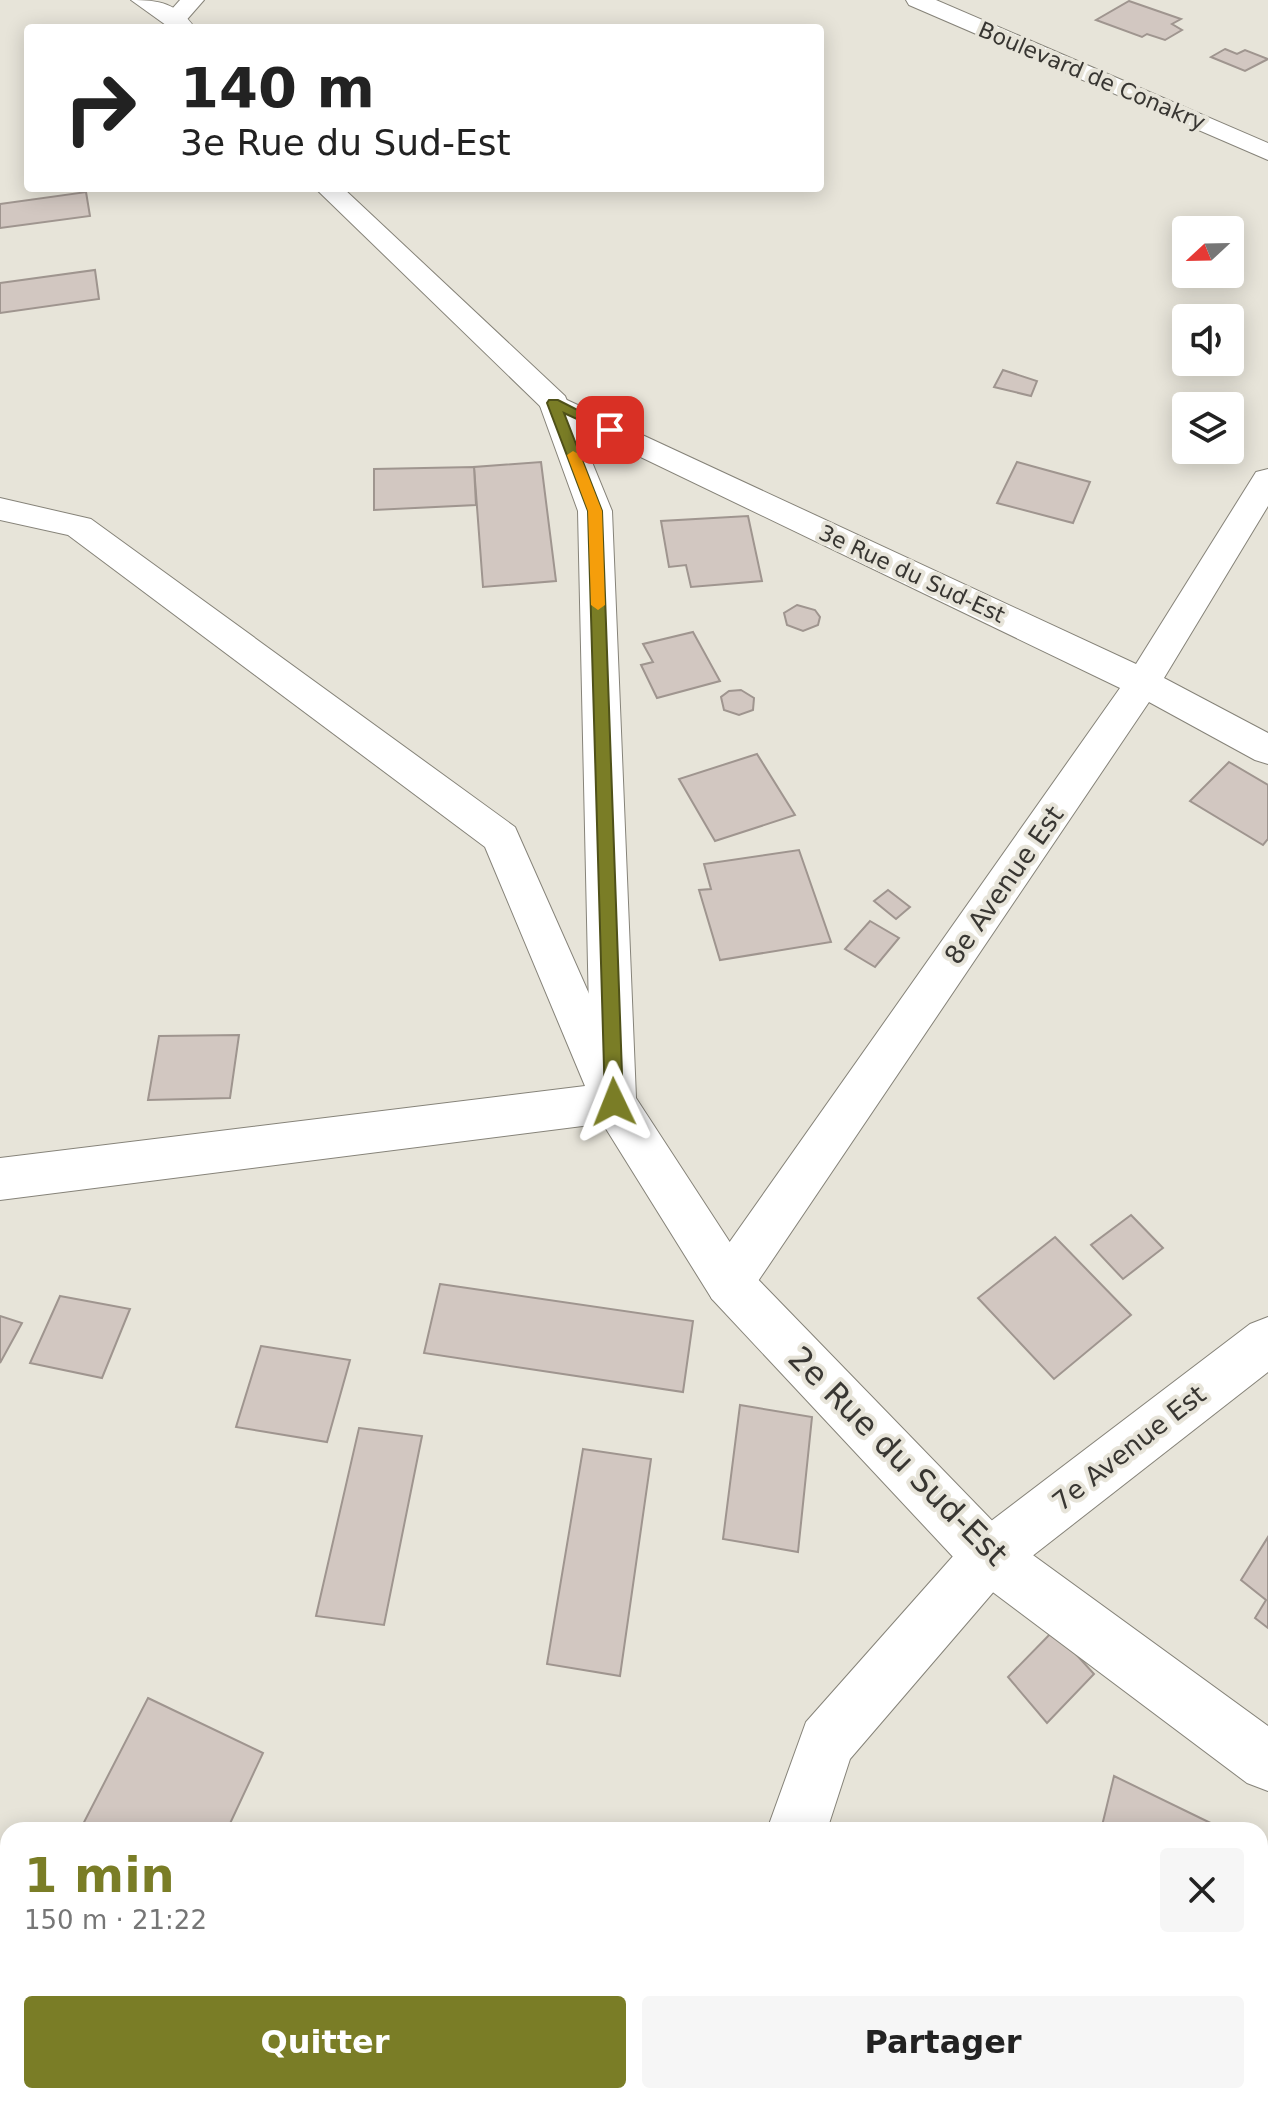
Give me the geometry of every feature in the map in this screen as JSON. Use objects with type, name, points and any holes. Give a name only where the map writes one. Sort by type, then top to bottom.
[{"type":"street","points":[[142,0],[179,23],[193,0]]},
{"type":"street","name":"Boulevard de Conakry","points":[[917,0],[1268,152]]},
{"type":"street","points":[[968,22],[993,7]]},
{"type":"street","points":[[0,1179],[614,1102],[595,511],[554,403],[332,192]]},
{"type":"street","name":"3e Rue du Sud-Est","points":[[554,403],[1143,683],[1268,750]]},
{"type":"street","name":"8e Avenue Est","points":[[729,1283],[1143,683],[1268,479]]},
{"type":"street","name":"2e Rue du Sud-Est","points":[[0,509],[79,527],[501,838],[614,1102],[729,1283],[989,1556],[1268,1762]]},
{"type":"street","name":"7e Avenue Est","points":[[800,1822],[826,1742],[989,1556],[1268,1341]]},
{"type":"building","points":[[1129,1],[1181,19],[1172,24],[1182,30],[1165,40],[1147,34],[1142,37],[1096,20]]},
{"type":"building","points":[[1225,49],[1237,54],[1245,50],[1268,59],[1245,71],[1211,57]]},
{"type":"building","points":[[86,192],[90,216],[0,228],[0,204]]},
{"type":"building","points":[[95,270],[99,299],[0,313],[0,283]]},
{"type":"building","points":[[1003,370],[1037,381],[1031,396],[994,387]]},
{"type":"building","points":[[541,462],[556,581],[483,587],[474,467]]},
{"type":"building","points":[[1017,462],[1090,482],[1073,523],[997,503]]},
{"type":"building","points":[[474,467],[476,505],[374,510],[374,469]]},
{"type":"building","points":[[748,516],[762,581],[691,587],[686,565],[669,567],[661,521]]},
{"type":"building","points":[[797,605],[815,610],[820,617],[818,625],[803,631],[787,625],[784,613]]},
{"type":"building","points":[[693,632],[720,681],[657,698],[641,665],[653,662],[643,644]]},
{"type":"building","points":[[741,690],[754,698],[753,710],[739,715],[724,710],[721,697],[729,691]]},
{"type":"building","points":[[757,754],[795,815],[715,841],[679,779]]},
{"type":"building","points":[[1229,762],[1268,785],[1268,839],[1263,845],[1190,801]]},
{"type":"building","points":[[799,850],[831,942],[720,960],[699,890],[711,889],[704,864]]},
{"type":"building","points":[[888,890],[910,907],[896,919],[874,901]]},
{"type":"building","points":[[870,921],[899,938],[875,967],[845,949]]},
{"type":"building","points":[[239,1035],[230,1098],[148,1100],[159,1036]]},
{"type":"building","points":[[1131,1215],[1163,1248],[1123,1279],[1091,1245]]},
{"type":"building","points":[[1055,1237],[1131,1315],[1054,1379],[978,1298]]},
{"type":"building","points":[[440,1284],[693,1321],[683,1392],[424,1353]]},
{"type":"building","points":[[60,1296],[130,1309],[102,1378],[30,1363]]},
{"type":"building","points":[[0,1316],[22,1323],[0,1363]]},
{"type":"building","points":[[261,1346],[350,1360],[327,1442],[236,1427]]},
{"type":"building","points":[[740,1405],[812,1417],[798,1552],[723,1539]]},
{"type":"building","points":[[359,1428],[422,1436],[384,1625],[316,1616]]},
{"type":"building","points":[[583,1449],[651,1459],[620,1676],[547,1664]]},
{"type":"building","points":[[1268,1537],[1268,1628],[1255,1618],[1266,1600],[1241,1580]]},
{"type":"building","points":[[1054,1630],[1094,1674],[1047,1723],[1008,1677]]},
{"type":"building","points":[[148,1698],[263,1753],[231,1822],[84,1822]]},
{"type":"building","points":[[1114,1776],[1209,1822],[1103,1822]]},
{"type":"slow traffic","points":[[573,455],[595,511],[598,605]]},
{"type":"route","points":[[610,430],[554,403],[595,511],[614,1102]]}]
